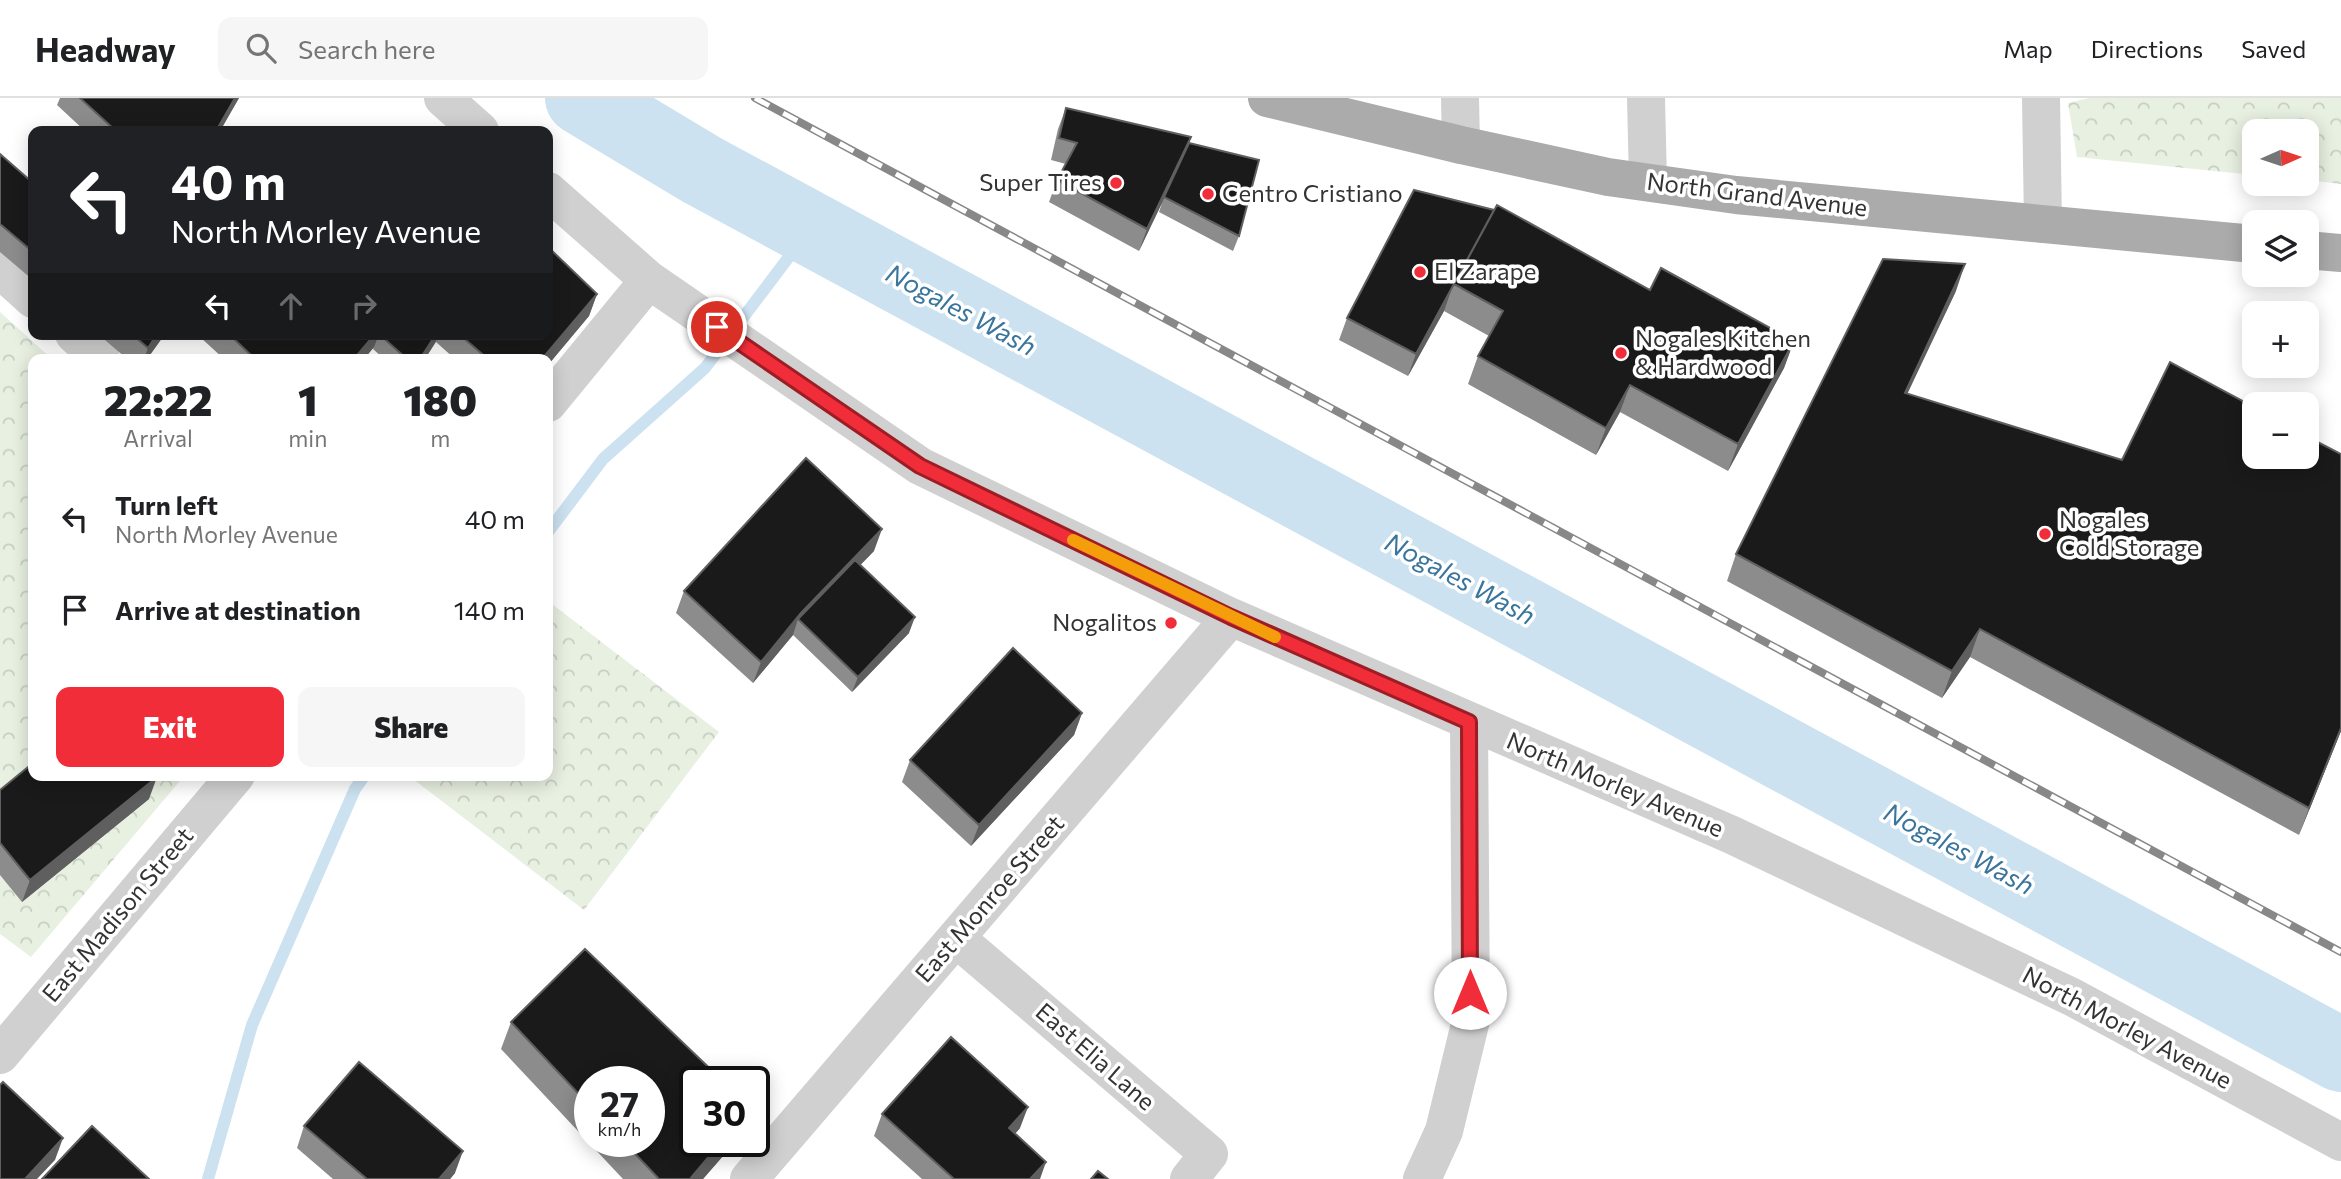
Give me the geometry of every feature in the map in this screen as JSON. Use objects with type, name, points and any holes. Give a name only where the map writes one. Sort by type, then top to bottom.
[{"type":"main road","name":"North Grand Avenue","points":[[1266,98],[1608,177],[1736,195],[2242,243]]},
{"type":"main road","points":[[2319,251],[2341,253]]},
{"type":"street","points":[[443,98],[474,126]]},
{"type":"street","points":[[1460,98],[1461,145]]},
{"type":"street","points":[[1646,98],[1648,182]]},
{"type":"street","points":[[2041,98],[2043,224]]},
{"type":"street","name":"North Morley Avenue","points":[[553,195],[649,280],[920,466],[1231,617],[1732,835],[2072,997],[2341,1142]]},
{"type":"street","points":[[0,269],[28,294]]},
{"type":"street","points":[[553,397],[649,280]]},
{"type":"street","points":[[80,340],[96,354]]},
{"type":"street","name":"East Monroe Street","points":[[749,1179],[1231,617]]},
{"type":"street","points":[[1422,1179],[1444,1131],[1471,1020],[1469,722]]},
{"type":"street","name":"East Madison Street","points":[[0,1055],[231,781]]},
{"type":"street","name":"East Elia Lane","points":[[957,939],[1209,1154],[1189,1179]]},
{"type":"green space","points":[[2089,98],[2341,98],[2341,184],[2319,181],[2319,119],[2242,119],[2242,174],[2077,157],[2068,103]]},
{"type":"green space","points":[[0,312],[46,354],[28,354],[28,781],[180,781],[31,957],[0,934]]},
{"type":"green space","points":[[553,605],[719,732],[584,910],[416,781],[553,781]]},
{"type":"building","points":[[80,98],[235,98],[219,126],[111,126]]},
{"type":"building","name":"Super Tires","points":[[1066,108],[1191,137],[1147,229],[1057,180],[1077,143],[1059,138]]},
{"type":"building","name":"Centro Cristiano","points":[[1189,143],[1259,160],[1239,236],[1164,197]]},
{"type":"building","points":[[0,154],[28,179],[28,248],[0,224]]},
{"type":"building","name":"El Zarape","points":[[1414,190],[1494,210],[1416,354],[1347,318]]},
{"type":"building","name":"Nogales Kitchen & Hardwood","points":[[1497,205],[1650,290],[1661,268],[1794,341],[1738,444],[1630,385],[1606,428],[1478,356],[1503,311],[1454,284]]},
{"type":"building","points":[[553,252],[597,294],[546,354],[482,354],[466,340],[553,340]]},
{"type":"building","name":"Nogales Cold Storage","points":[[1883,259],[1965,264],[1905,393],[2122,460],[2170,362],[2242,401],[2242,469],[2319,469],[2319,443],[2341,454],[2341,728],[2309,808],[1980,629],[1952,671],[1736,554]]},
{"type":"building","points":[[139,340],[153,340],[148,348]]},
{"type":"building","points":[[235,340],[370,340],[358,354],[250,354]]},
{"type":"building","points":[[386,340],[432,340],[423,354],[401,354]]},
{"type":"building","points":[[806,458],[882,529],[801,613],[761,662],[684,591]]},
{"type":"building","points":[[855,560],[915,617],[858,677],[798,619]]},
{"type":"building","points":[[1013,648],[1082,713],[979,825],[910,760]]},
{"type":"building","points":[[28,767],[28,781],[152,781],[30,880],[0,843],[0,790]]},
{"type":"building","points":[[585,949],[707,1066],[679,1066],[679,1157],[709,1157],[690,1179],[659,1179],[638,1157],[665,1157],[665,1066],[574,1066],[574,1089],[511,1022]]},
{"type":"building","points":[[951,1037],[1028,1107],[1009,1128],[1046,1162],[1030,1179],[954,1179],[882,1114]]},
{"type":"building","points":[[359,1062],[463,1151],[439,1179],[367,1179],[304,1126]]},
{"type":"building","points":[[3,1082],[63,1138],[25,1179],[0,1179],[0,1085]]},
{"type":"building","points":[[92,1126],[149,1179],[42,1179]]},
{"type":"building","points":[[1098,1171],[1108,1179],[1091,1179]]},
{"type":"waterway","name":"Nogales Wash","points":[[582,98],[702,170],[2341,1055]]},
{"type":"waterway","points":[[553,525],[603,459],[705,368],[810,229]]},
{"type":"waterway","points":[[208,1179],[252,1025],[361,781]]},
{"type":"railway","points":[[755,98],[2341,952]]},
{"type":"slow traffic","points":[[1073,540],[1275,637]]},
{"type":"place","name":"Super Tires","points":[[1116,183]]},
{"type":"place","name":"Centro Cristiano","points":[[1208,194]]},
{"type":"place","name":"El Zarape","points":[[1420,272]]},
{"type":"place","name":"Nogales Kitchen & Hardwood","points":[[1621,353]]},
{"type":"place","name":"Nogales Cold Storage","points":[[2045,534]]},
{"type":"place","name":"Nogalitos","points":[[1171,623]]},
{"type":"route","points":[[717,327],[920,466],[1231,617],[1469,722],[1470,993]]}]
